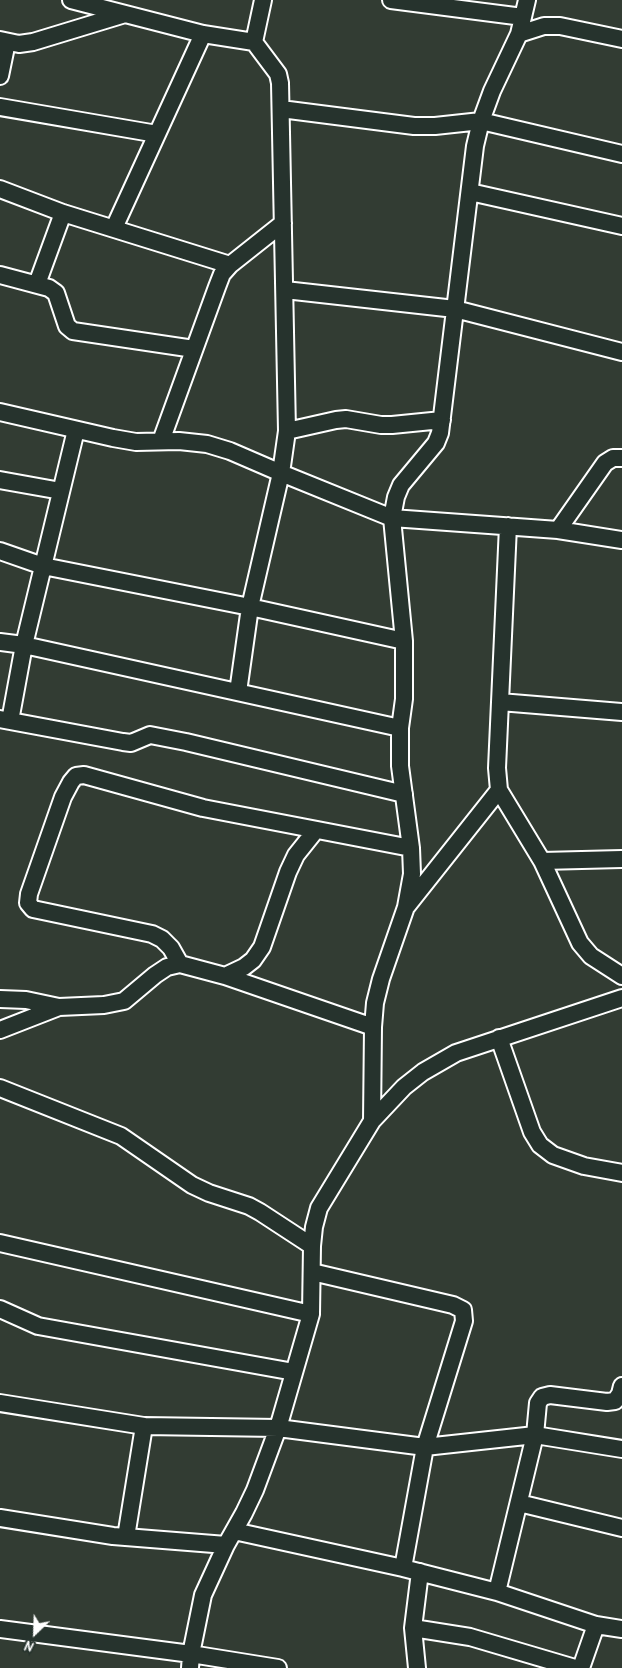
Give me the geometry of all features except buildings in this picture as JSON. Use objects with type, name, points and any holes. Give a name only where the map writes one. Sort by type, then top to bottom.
[{"type":"street","points":[[71,0],[203,34],[254,42],[278,74],[281,109],[287,431],[281,473],[250,607],[238,692]]},
{"type":"street","points":[[254,42],[263,0]]},
{"type":"street","points":[[392,0],[523,17]]},
{"type":"street","points":[[372,1120],[375,1003],[381,979],[406,907],[412,874],[411,848],[400,766],[400,728],[404,699],[404,641],[392,518],[396,497],[401,485],[436,443],[440,432],[475,146],[481,121],[492,92],[519,34],[527,0]]},
{"type":"street","points":[[0,76],[4,41],[19,44],[33,42],[125,14]]},
{"type":"street","points":[[519,34],[544,26],[560,26],[622,39]]},
{"type":"street","points":[[114,228],[203,34]]},
{"type":"street","points":[[0,107],[157,134]]},
{"type":"street","points":[[281,109],[414,126],[435,126],[481,121],[622,154]]},
{"type":"street","points":[[0,189],[63,213],[230,264]]},
{"type":"street","points":[[470,192],[622,226]]},
{"type":"street","points":[[37,284],[63,213]]},
{"type":"street","points":[[161,441],[217,287],[230,264],[283,223]]},
{"type":"street","points":[[0,275],[37,284],[49,288],[56,293],[67,326],[73,331],[194,349]]},
{"type":"street","points":[[285,290],[455,309],[622,352]]},
{"type":"street","points":[[0,412],[136,442],[179,441],[206,444],[230,450],[392,518],[558,530],[622,540]]},
{"type":"street","points":[[287,431],[346,419],[392,426],[442,420]]},
{"type":"street","points":[[76,430],[5,720],[131,743],[150,735],[404,794]]},
{"type":"street","points":[[558,530],[605,463],[613,458],[622,458]]},
{"type":"street","points":[[0,480],[62,492]]},
{"type":"street","points":[[508,526],[497,768],[499,790],[542,861],[580,943],[592,956],[622,976]]},
{"type":"street","points":[[0,551],[44,566],[250,607],[404,641]]},
{"type":"street","points":[[0,642],[24,645],[400,728]]},
{"type":"street","points":[[500,702],[622,712]]},
{"type":"street","points":[[180,964],[172,948],[162,939],[152,934],[33,909],[28,904],[29,894],[63,797],[76,776],[84,776],[203,808],[411,848]]},
{"type":"street","points":[[406,907],[499,790]]},
{"type":"street","points":[[224,976],[244,967],[258,954],[288,872],[296,855],[316,830]]},
{"type":"street","points":[[542,861],[622,859]]},
{"type":"street","points":[[0,999],[26,1000],[59,1007],[104,1005],[124,1001],[167,967],[180,964],[224,976],[373,1027]]},
{"type":"street","points":[[190,1661],[203,1595],[251,1498],[278,1428],[311,1314],[312,1246],[319,1208],[372,1120],[404,1087],[423,1072],[456,1053],[622,998]]},
{"type":"street","points":[[0,1030],[59,1007]]},
{"type":"street","points":[[499,1038],[532,1132],[540,1144],[553,1155],[584,1166],[622,1173]]},
{"type":"street","points":[[0,1088],[121,1136],[192,1185],[209,1193],[249,1206],[312,1246]]},
{"type":"street","points":[[0,1244],[311,1314]]},
{"type":"street","points":[[312,1272],[453,1305],[462,1310],[464,1320],[425,1446],[403,1568]]},
{"type":"street","points":[[0,1309],[38,1326],[294,1372]]},
{"type":"street","points":[[497,1592],[534,1435],[538,1403],[542,1397],[550,1395],[607,1402],[615,1401],[620,1394],[622,1386]]},
{"type":"street","points":[[0,1403],[144,1426],[278,1428],[425,1446],[534,1435],[622,1449]]},
{"type":"street","points":[[126,1537],[144,1426]]},
{"type":"street","points":[[519,1503],[622,1528]]},
{"type":"street","points":[[0,1518],[126,1537],[230,1538],[403,1568],[497,1592],[596,1625],[622,1629]]},
{"type":"street","points":[[417,1668],[413,1628],[420,1572]]},
{"type":"street","points":[[581,1668],[596,1625]]},
{"type":"street","points":[[0,1628],[190,1661],[278,1668]]},
{"type":"street","points":[[413,1628],[470,1637],[538,1663],[575,1668]]}]
